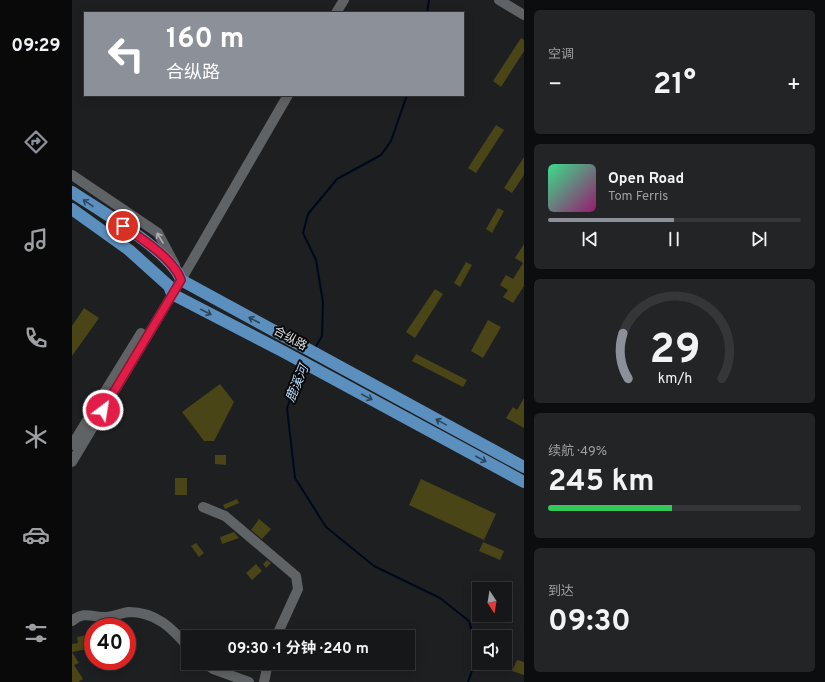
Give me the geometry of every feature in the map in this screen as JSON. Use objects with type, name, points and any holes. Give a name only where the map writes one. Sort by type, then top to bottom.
[{"type":"main road","name":"合纵路","points":[[72,192],[148,243],[180,276],[340,367],[524,467]]},
{"type":"main road","points":[[72,209],[129,250],[171,290],[332,379],[524,482]]},
{"type":"street","points":[[330,12],[336,0]]},
{"type":"street","points":[[337,12],[344,0]]},
{"type":"street","points":[[499,0],[524,15]]},
{"type":"street","points":[[180,276],[280,96]]},
{"type":"street","points":[[72,445],[180,276],[287,96]]},
{"type":"street","points":[[72,175],[158,233],[180,276]]},
{"type":"street","points":[[72,462],[171,290]]},
{"type":"street","points":[[203,507],[225,516],[296,576],[298,589],[279,630]]},
{"type":"street","points":[[72,621],[84,614],[108,617],[130,612],[157,618],[181,639]]},
{"type":"street","points":[[216,670],[248,682]]},
{"type":"street","points":[[264,682],[267,670]]},
{"type":"building","points":[[521,38],[524,40],[524,51],[501,87],[493,81]]},
{"type":"building","points":[[496,125],[504,130],[476,173],[468,168]]},
{"type":"building","points":[[524,157],[524,175],[512,193],[504,188]]},
{"type":"building","points":[[498,208],[504,211],[492,233],[486,229]]},
{"type":"building","points":[[524,244],[524,286],[513,303],[503,297],[508,290],[500,285],[506,275],[513,279],[523,263],[515,258]]},
{"type":"building","points":[[466,262],[472,265],[460,287],[454,283]]},
{"type":"building","points":[[435,289],[443,294],[415,338],[406,332]]},
{"type":"building","points":[[84,308],[99,318],[72,356],[72,326]]},
{"type":"building","points":[[488,320],[501,327],[483,358],[471,351]]},
{"type":"building","points":[[416,354],[467,380],[463,387],[412,361]]},
{"type":"building","points":[[220,384],[234,402],[214,441],[204,441],[182,412]]},
{"type":"building","points":[[524,398],[524,428],[506,418],[513,407],[517,410]]},
{"type":"building","points":[[215,455],[226,455],[226,465],[215,464]]},
{"type":"building","points":[[175,478],[187,478],[187,495],[175,495]]},
{"type":"building","points":[[421,479],[496,514],[484,540],[409,505]]},
{"type":"building","points":[[237,499],[239,503],[225,509],[223,505]]},
{"type":"building","points":[[259,519],[271,529],[262,539],[251,530]]},
{"type":"building","points":[[234,532],[239,538],[222,544],[220,537]]},
{"type":"building","points":[[483,542],[504,551],[500,560],[479,551]]},
{"type":"building","points":[[196,543],[204,553],[199,557],[191,546]]},
{"type":"building","points":[[267,560],[271,563],[266,568],[263,564]]},
{"type":"building","points":[[256,564],[262,571],[252,580],[246,573]]},
{"type":"building","points":[[84,636],[84,650],[72,652],[72,644],[78,643],[77,637]]},
{"type":"building","points":[[72,652],[79,663],[74,665],[83,679],[78,682],[72,682]]},
{"type":"building","points":[[517,660],[524,662],[524,675],[512,671]]},
{"type":"waterway","name":"鹿溪河","points":[[427,12],[429,0]]},
{"type":"waterway","name":"鹿溪河","points":[[315,348],[322,336],[323,302],[316,260],[303,233],[308,214],[337,179],[381,155],[391,141],[407,96]]},
{"type":"waterway","name":"鹿溪河","points":[[304,368],[298,378],[287,408],[295,478],[326,527],[374,566],[440,598],[469,621],[474,639],[473,668],[468,682]]},
{"type":"route","points":[[103,410],[181,280],[178,272],[148,243],[123,226]]}]
